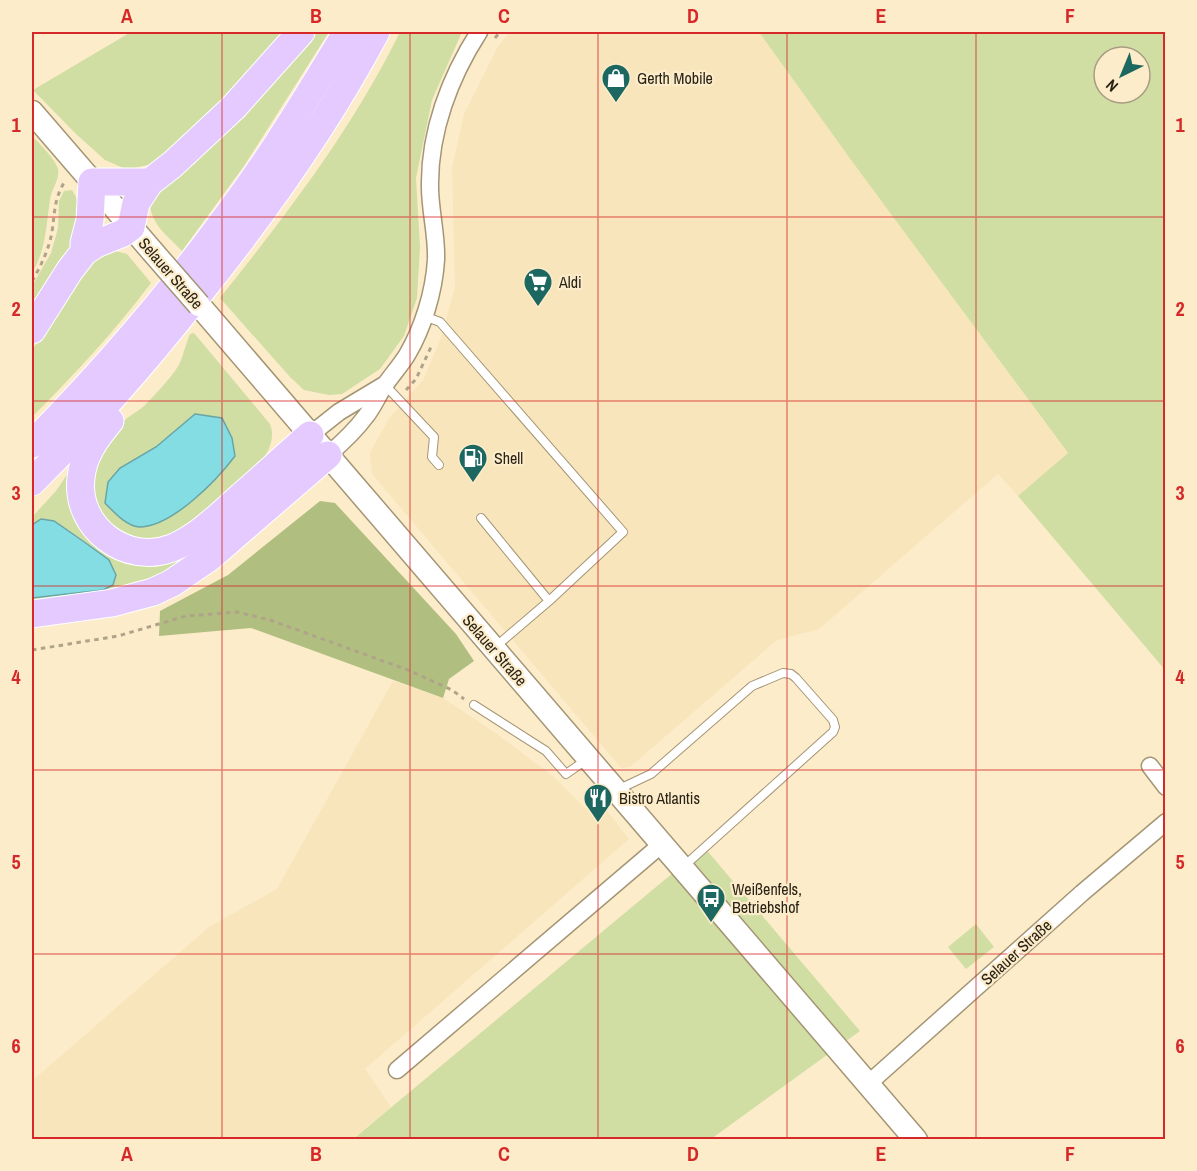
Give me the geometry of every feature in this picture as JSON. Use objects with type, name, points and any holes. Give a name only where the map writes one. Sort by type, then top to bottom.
[{"type":"highway","points":[[32,330],[84,252],[131,227],[136,203],[150,182],[173,164],[233,108],[301,32]]},
{"type":"highway","points":[[32,444],[159,304],[216,231],[262,166],[346,32]]},
{"type":"highway","points":[[32,482],[143,364],[237,247],[328,114],[376,32]]},
{"type":"highway","points":[[84,252],[90,220],[81,178],[150,182]]},
{"type":"highway","points":[[143,364],[135,390],[96,438],[88,453],[81,478],[80,492],[88,517],[105,537],[125,549],[148,553],[160,552],[182,544],[210,524],[310,435]]},
{"type":"highway","points":[[32,614],[112,603],[153,592],[172,583],[210,557],[328,455]]},
{"type":"main road","name":"Selauer Straße","points":[[32,112],[81,178],[152,251],[916,1140]]},
{"type":"street","points":[[328,455],[350,437],[367,415],[407,355],[424,316],[436,258],[430,186],[435,135],[449,89],[459,66],[479,32]]},
{"type":"street","points":[[310,435],[339,412],[385,385]]},
{"type":"street","points":[[1150,766],[1166,787]]},
{"type":"street","name":"Selauer Straße","points":[[868,1084],[1082,893],[1166,822]]},
{"type":"street","points":[[397,1070],[662,844]]},
{"type":"lane","points":[[424,316],[440,322],[623,532],[549,602],[494,648]]},
{"type":"lane","points":[[385,385],[434,437],[432,457],[439,465]]},
{"type":"lane","points":[[481,518],[549,602]]},
{"type":"lane","points":[[617,791],[651,774],[752,686],[783,673],[796,678],[833,720],[835,726],[833,732],[683,868]]},
{"type":"lane","points":[[474,705],[546,750],[566,774],[589,759]]},
{"type":"path","points":[[32,281],[48,248],[56,199],[81,178]]},
{"type":"path","points":[[32,650],[118,636],[186,616],[237,612],[270,620],[408,670],[453,690],[474,705]]},
{"type":"shaded area","points":[[510,32],[759,32],[1068,454],[1018,496],[998,474],[819,629],[777,640],[630,767],[621,768],[372,474],[370,452],[390,417],[423,380],[439,343],[455,288],[452,168],[464,114],[498,46]]},
{"type":"shaded area","points":[[393,681],[443,698],[497,734],[554,777],[585,808],[600,802],[629,839],[365,1069],[391,1107],[352,1139],[32,1139],[32,1081],[209,927],[277,889]]},
{"type":"green space","points":[[131,32],[284,32],[185,137],[151,164],[128,170],[105,160],[33,90]]},
{"type":"green space","points":[[315,32],[329,32],[244,166],[182,251],[156,223],[150,202]]},
{"type":"green space","points":[[400,32],[462,32],[432,100],[416,178],[420,247],[417,298],[404,336],[380,369],[342,394],[329,395],[304,390],[220,298],[318,170],[382,68]]},
{"type":"green space","points":[[759,32],[1165,32],[1165,670],[1018,496],[1068,453]]},
{"type":"green space","points":[[32,136],[54,161],[58,173],[51,196],[43,247],[32,273]]},
{"type":"green space","points":[[72,190],[78,207],[83,210],[73,248],[32,314],[32,286],[51,253],[58,228],[59,201],[64,191]]},
{"type":"green space","points":[[112,250],[127,254],[151,283],[94,352],[32,417],[32,350],[87,265]]},
{"type":"green space","points":[[194,333],[270,424],[272,437],[268,450],[249,476],[187,525],[158,537],[130,536],[114,527],[98,509],[92,486],[92,469],[110,438],[122,423],[144,406],[177,368],[190,334]],"holes":[[[156,447],[220,476],[171,516],[120,468]]]},
{"type":"green space","points":[[70,470],[106,551],[210,538],[186,560],[151,580],[112,591],[32,602],[32,598],[103,590],[116,575],[109,560],[54,521],[41,519],[32,525],[32,517],[56,491]]},
{"type":"green space","points":[[320,501],[335,503],[456,634],[474,661],[449,679],[443,698],[251,628],[159,636],[160,611],[228,575]]},
{"type":"green space","points":[[704,847],[860,1031],[711,1139],[352,1140]]},
{"type":"green space","points":[[976,924],[994,947],[966,969],[948,947]]},
{"type":"water","points":[[195,414],[222,418],[232,438],[235,456],[205,489],[179,511],[152,525],[139,527],[125,521],[105,503],[108,482],[120,468],[156,447]]},
{"type":"water","points":[[41,519],[54,521],[109,560],[116,575],[113,585],[103,590],[32,598],[32,525]]},
{"type":"place","name":"Gerth Mobile","points":[[616,104]]},
{"type":"place","name":"Aldi","points":[[538,308]]},
{"type":"place","name":"Shell","points":[[473,484]]},
{"type":"place","name":"Bistro Atlantis","points":[[598,824]]},
{"type":"place","name":"Weißenfels, Betriebshof","points":[[711,924]]}]
